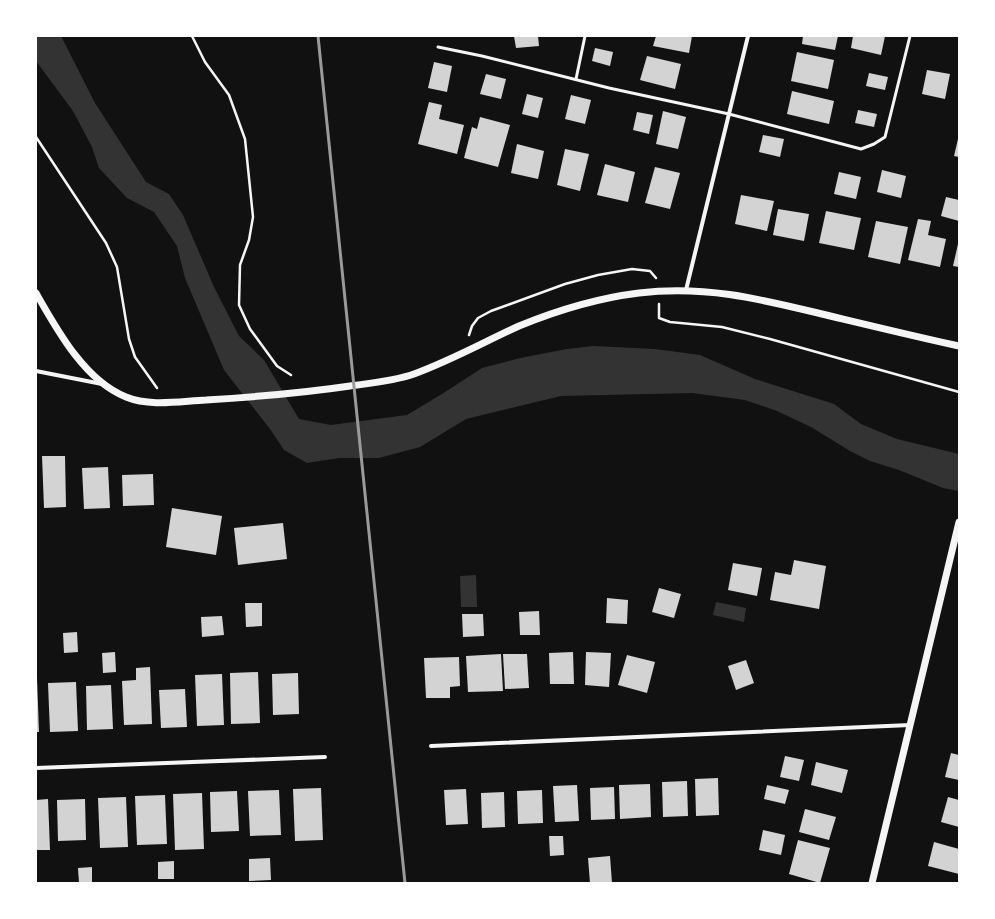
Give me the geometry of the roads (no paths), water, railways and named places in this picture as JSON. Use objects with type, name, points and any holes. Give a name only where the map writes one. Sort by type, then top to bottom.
[{"type":"street","points":[[686,290],[748,36]]},
{"type":"street","points":[[36,293],[56,328],[81,363],[105,385],[126,397],[148,402],[229,399],[319,391],[397,379],[414,374],[520,326],[574,306],[620,296],[657,291],[686,290],[724,293],[752,298],[959,346]]},
{"type":"street","points":[[36,371],[105,385]]},
{"type":"street","points":[[872,883],[910,725],[956,547],[959,522]]},
{"type":"street","points":[[430,746],[910,725]]},
{"type":"street","points":[[36,768],[326,757]]},
{"type":"lane","points":[[576,80],[585,36]]},
{"type":"lane","points":[[438,47],[729,114],[860,148],[874,144],[885,137],[910,36]]},
{"type":"railway","points":[[318,36],[405,883]]}]
